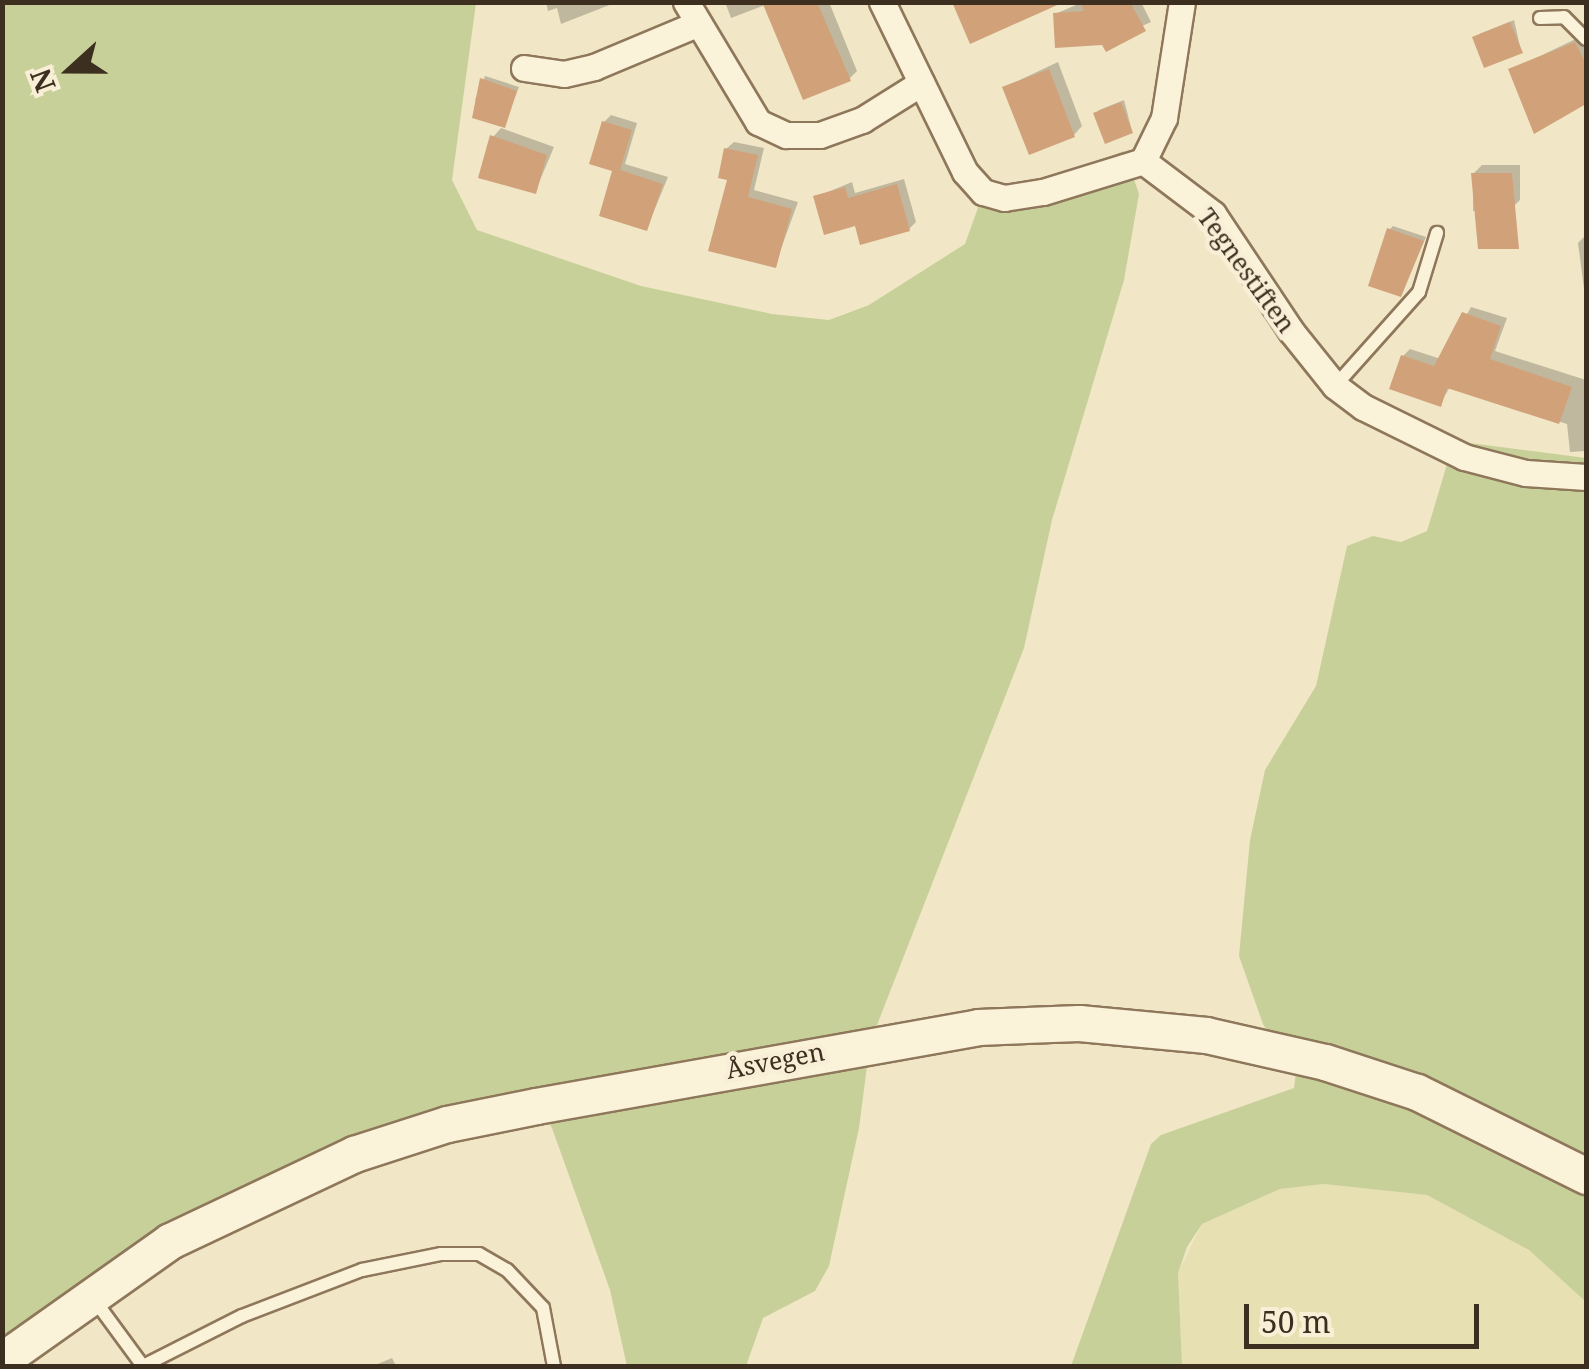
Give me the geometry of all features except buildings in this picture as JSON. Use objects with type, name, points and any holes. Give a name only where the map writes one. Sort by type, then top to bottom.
[{"type":"main road","name":"Åsvegen","points":[[2,1360],[170,1241],[278,1185],[447,1124],[978,1027],[1079,1023],[1206,1035],[1325,1062],[1418,1092],[1586,1176]]},
{"type":"street","points":[[882,2],[965,172],[984,192],[1004,198],[1043,192],[1143,160],[1164,118],[1182,2]]},
{"type":"street","points":[[524,68],[564,74],[594,67],[692,13],[758,122],[786,135],[820,136],[862,120],[921,84]]},
{"type":"street","name":"Tegnestiften","points":[[1143,160],[1213,214],[1335,386],[1417,439],[1526,473],[1586,477]]},
{"type":"lane","points":[[1540,18],[1564,18],[1586,38]]},
{"type":"lane","points":[[1335,386],[1419,292],[1437,232]]},
{"type":"lane","points":[[90,1294],[143,1366],[306,1290],[441,1254],[479,1254],[530,1290],[549,1323],[554,1366]]},
{"type":"shaded area","points":[[1324,1184],[1427,1195],[1529,1250],[1586,1302],[1586,1366],[1182,1366],[1178,1273],[1202,1224],[1280,1189]]},
{"type":"green space","points":[[3,3],[476,3],[452,180],[477,230],[641,286],[772,314],[829,320],[869,305],[965,244],[979,205],[1124,151],[1139,194],[1124,280],[1052,520],[1024,648],[870,1043],[859,1128],[829,1266],[815,1291],[763,1318],[746,1366],[627,1366],[610,1290],[552,1128],[530,1091],[460,1109],[295,1168],[3,1366]]},
{"type":"green space","points":[[1454,441],[1586,458],[1586,1302],[1529,1250],[1427,1195],[1324,1184],[1280,1189],[1202,1224],[1187,1247],[1178,1273],[1182,1366],[1071,1366],[1151,1144],[1161,1135],[1294,1088],[1296,1073],[1263,1024],[1239,956],[1250,840],[1265,770],[1316,686],[1347,546],[1373,536],[1401,542],[1427,531]]}]
